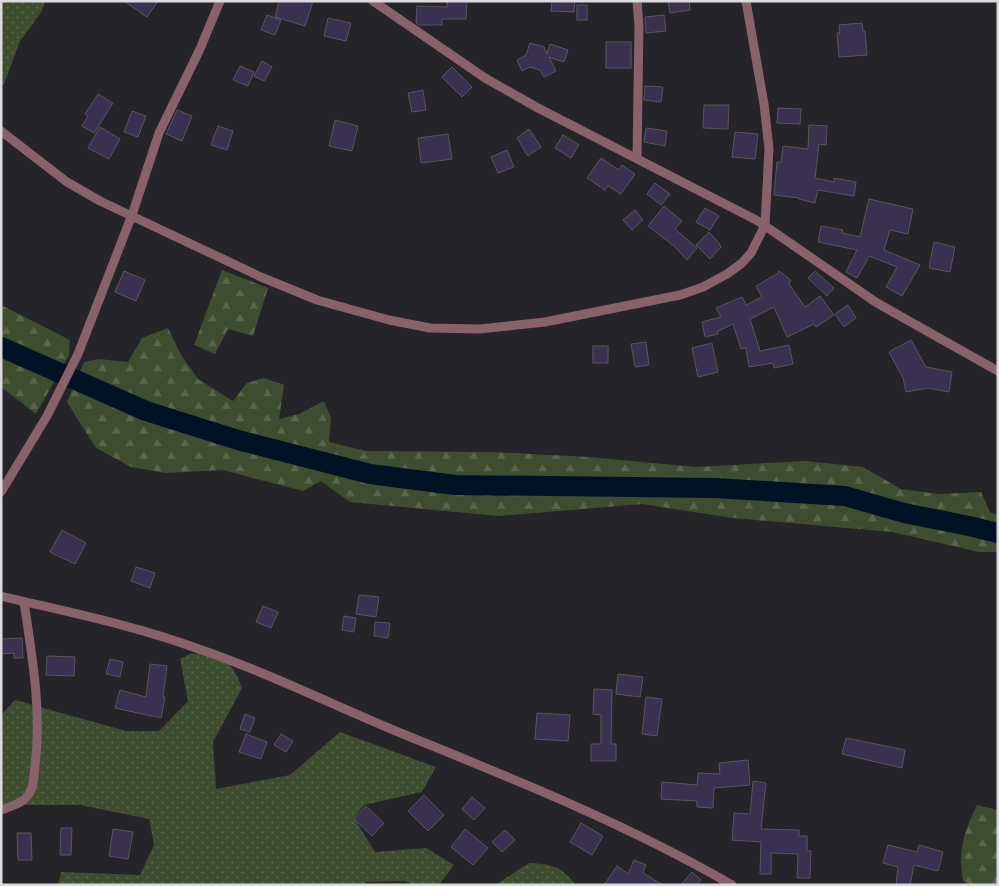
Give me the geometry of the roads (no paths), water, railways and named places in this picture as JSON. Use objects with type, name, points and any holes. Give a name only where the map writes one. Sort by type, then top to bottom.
[{"type":"street","points":[[1,492],[47,416],[78,354],[132,215],[159,133],[200,49],[220,1]]},
{"type":"street","points":[[373,1],[485,78],[538,108],[723,201],[765,225],[876,302],[998,370]]},
{"type":"street","points":[[637,1],[639,26],[637,158]]},
{"type":"street","points":[[1,131],[67,182],[100,201],[261,278],[317,300],[389,320],[422,326],[480,329],[545,322],[680,295],[703,287],[727,274],[742,263],[751,253],[765,225],[769,149],[764,104],[746,1]]},
{"type":"street","points":[[1,596],[88,616],[168,638],[243,665],[349,712],[471,761],[588,813],[645,839],[732,885]]},
{"type":"street","points":[[1,810],[16,804],[30,792],[38,743],[36,681],[24,602]]},
{"type":"waterway","points":[[1,347],[146,411],[238,440],[370,474],[455,485],[715,488],[845,496],[904,513],[998,533]]}]
